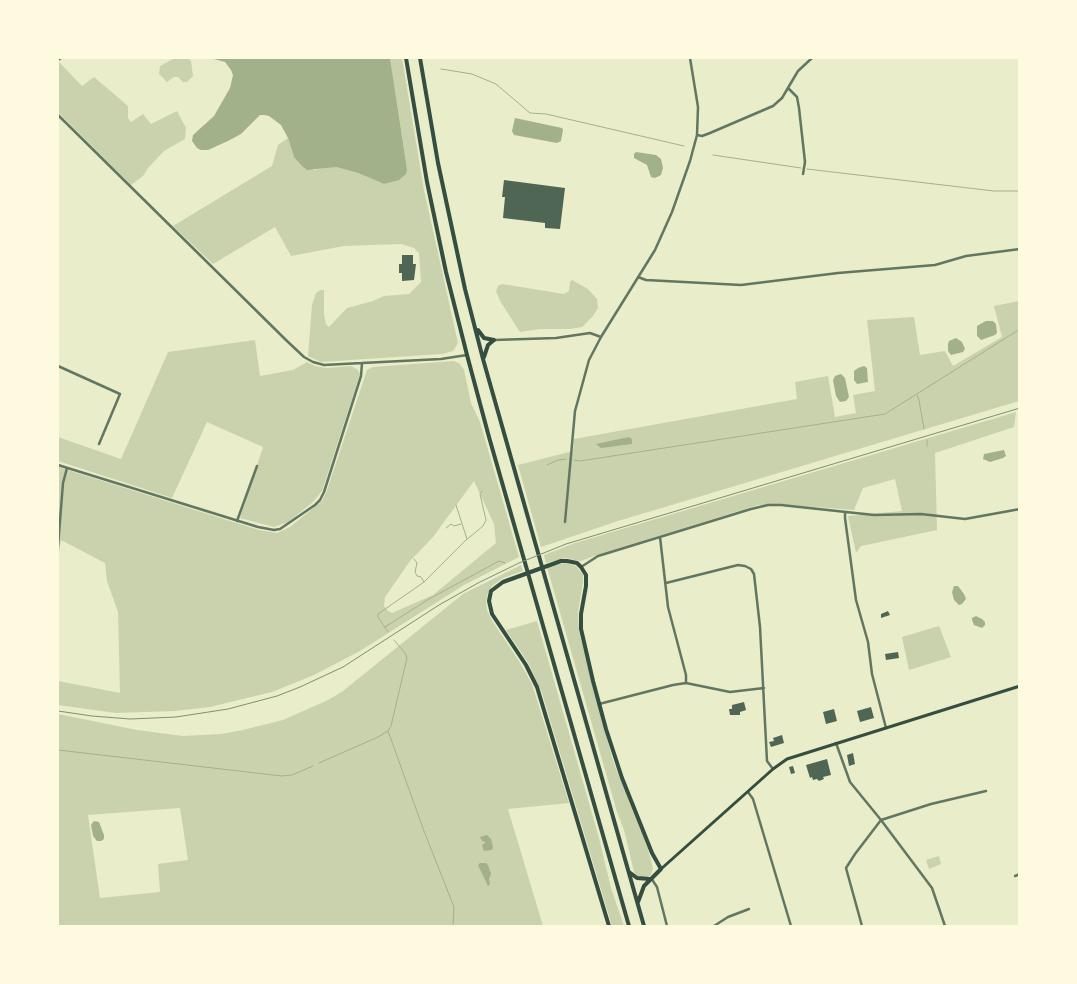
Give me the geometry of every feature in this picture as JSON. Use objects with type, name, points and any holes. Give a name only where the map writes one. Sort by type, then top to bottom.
[{"type":"highway","points":[[406,58],[429,191],[446,272],[467,355],[629,926]]},
{"type":"highway","points":[[420,58],[445,200],[483,359],[644,926]]},
{"type":"highway","points":[[476,326],[484,338],[494,340]]},
{"type":"highway","points":[[483,359],[486,348],[494,340]]},
{"type":"highway","points":[[609,926],[537,687],[526,665],[492,614],[489,601],[494,588],[516,576],[561,561],[572,561],[581,567],[586,575],[580,614],[581,629],[599,704],[622,778],[652,853],[661,869],[650,878],[642,891],[638,904]]},
{"type":"highway","points":[[628,870],[637,878],[650,878]]},
{"type":"main road","points":[[661,869],[773,769],[787,759],[1020,686]]},
{"type":"street","points":[[565,522],[575,410],[588,360],[655,250],[672,212],[690,162],[697,135],[698,108],[690,58]]},
{"type":"street","points":[[697,135],[710,134],[766,110],[778,102],[798,71],[812,58]]},
{"type":"street","points":[[788,88],[795,94],[800,108],[804,154],[803,174]]},
{"type":"street","points":[[58,116],[304,357],[320,364],[441,359],[467,355]]},
{"type":"street","points":[[638,277],[646,280],[741,284],[935,265],[966,256],[1020,249]]},
{"type":"street","points":[[494,340],[556,338],[590,334],[601,337]]},
{"type":"street","points":[[58,465],[237,521],[268,530],[280,530],[320,500],[324,492],[360,376],[362,363]]},
{"type":"street","points":[[58,366],[120,394],[99,444]]},
{"type":"street","points":[[237,521],[257,466]]},
{"type":"street","points":[[58,546],[63,483],[67,468]]},
{"type":"street","points":[[581,567],[598,556],[768,505],[874,515],[921,514],[966,519],[1020,509]]},
{"type":"street","points":[[845,512],[856,600],[868,642],[872,674],[886,728]]},
{"type":"street","points":[[660,537],[670,613],[686,676],[686,683]]},
{"type":"street","points":[[666,583],[738,565],[751,569],[754,574],[764,688],[767,761],[773,769]]},
{"type":"street","points":[[599,704],[686,683],[730,692],[764,688]]},
{"type":"street","points":[[836,743],[850,782],[932,888],[945,926]]},
{"type":"street","points":[[862,926],[846,868],[881,820],[931,804],[986,791]]},
{"type":"street","points":[[748,792],[753,799],[791,926]]},
{"type":"street","points":[[1015,876],[1020,874]]},
{"type":"street","points":[[650,878],[657,887],[667,926]]},
{"type":"street","points":[[714,926],[728,917],[749,909]]},
{"type":"shaded area","points":[[175,58],[189,59],[191,61],[193,76],[187,82],[174,77],[167,82],[159,74],[160,66]]},
{"type":"shaded area","points":[[210,58],[390,58],[407,169],[406,174],[399,180],[384,184],[358,173],[336,167],[307,170],[294,157],[288,138],[281,125],[269,116],[264,115],[260,115],[241,134],[228,141],[208,150],[197,148],[192,141],[193,135],[214,116],[230,88],[233,75],[225,62]]},
{"type":"shaded area","points":[[390,58],[402,58],[424,190],[458,343],[453,351],[442,354],[321,362],[308,356],[312,305],[316,293],[324,290],[324,315],[326,324],[329,327],[347,308],[384,296],[409,294],[421,282],[419,253],[414,248],[401,244],[344,246],[291,256],[275,227],[213,264],[173,226],[272,166],[278,145],[288,138],[294,157],[314,170],[336,167],[358,173],[384,184],[401,178],[407,169]]},
{"type":"shaded area","points":[[59,62],[82,86],[94,77],[128,106],[128,118],[131,122],[143,114],[151,124],[177,111],[186,128],[185,139],[164,151],[143,176],[131,185],[58,112]]},
{"type":"shaded area","points":[[515,118],[562,128],[561,141],[557,143],[514,135],[512,131]]},
{"type":"shaded area","points":[[636,152],[656,155],[661,159],[663,168],[661,175],[655,178],[651,177],[647,165],[634,158]]},
{"type":"shaded area","points":[[572,280],[588,289],[597,299],[598,308],[582,327],[570,329],[540,329],[520,332],[500,301],[496,291],[498,286],[502,284],[564,294],[569,291]]},
{"type":"shaded area","points":[[1019,301],[1019,401],[618,521],[541,547],[518,465],[573,451],[574,439],[797,399],[795,382],[828,376],[835,417],[856,413],[853,395],[875,391],[867,320],[914,317],[920,355],[945,351],[953,366],[1002,337],[994,306]]},
{"type":"shaded area","points":[[986,321],[993,321],[996,324],[997,333],[981,340],[977,336],[977,326]]},
{"type":"shaded area","points":[[956,338],[962,342],[965,349],[963,352],[951,355],[948,351],[948,344],[949,341]]},
{"type":"shaded area","points":[[255,340],[260,376],[293,370],[307,362],[326,368],[351,366],[358,370],[360,374],[322,491],[313,502],[288,522],[274,527],[240,518],[263,447],[207,422],[172,498],[58,461],[58,437],[121,459],[168,352]]},
{"type":"shaded area","points":[[454,361],[460,364],[464,370],[471,403],[480,422],[519,557],[464,585],[360,651],[314,675],[272,692],[210,707],[175,711],[116,713],[58,705],[58,681],[120,693],[118,612],[107,581],[105,563],[61,540],[58,561],[58,467],[259,530],[277,533],[290,527],[322,501],[367,370],[373,367]],"holes":[[[474,481],[494,524],[496,543],[433,595],[392,613],[384,606],[385,597],[410,561],[433,537]]]},
{"type":"shaded area","points":[[864,366],[867,368],[868,382],[857,384],[854,380],[854,371]]},
{"type":"shaded area","points":[[841,374],[845,378],[849,397],[846,401],[840,402],[836,396],[833,380],[835,376]]},
{"type":"shaded area","points":[[1016,412],[1014,427],[935,453],[937,530],[861,546],[856,553],[848,516],[902,511],[895,479],[863,488],[854,510],[776,504],[758,505],[581,561],[565,558],[546,563],[544,555],[575,543]]},
{"type":"shaded area","points":[[629,437],[632,439],[632,444],[601,448],[596,444]]},
{"type":"shaded area","points":[[1004,450],[1006,456],[1003,458],[990,462],[983,459],[984,454]]},
{"type":"shaded area","points":[[566,563],[576,566],[583,575],[578,613],[579,632],[613,761],[648,849],[653,868],[651,875],[645,878],[638,877],[634,872],[624,830],[617,812],[547,567]]},
{"type":"shaded area","points":[[521,565],[523,571],[503,578],[492,586],[486,602],[491,619],[532,684],[569,803],[508,809],[543,926],[58,926],[58,714],[137,730],[183,736],[221,734],[283,720],[328,700],[343,691],[463,594]],"holes":[[[180,808],[188,860],[158,864],[160,892],[100,898],[88,815]]]},
{"type":"shaded area","points":[[954,586],[958,586],[964,594],[966,599],[962,604],[959,605],[954,600],[952,592]]},
{"type":"shaded area","points":[[976,616],[985,622],[982,628],[974,625],[972,618]]},
{"type":"shaded area","points":[[537,621],[599,838],[611,888],[624,926],[612,926],[542,693],[529,664],[506,630]]},
{"type":"shaded area","points":[[939,626],[951,657],[909,670],[902,637]]},
{"type":"shaded area","points":[[94,821],[99,822],[104,835],[104,839],[101,841],[97,841],[93,836],[91,825]]},
{"type":"shaded area","points":[[487,835],[491,839],[493,847],[492,850],[484,851],[482,845],[486,842],[482,841],[480,837]]},
{"type":"shaded area","points":[[939,856],[941,864],[929,869],[926,860]]},
{"type":"shaded area","points":[[480,863],[488,865],[491,874],[488,886],[478,865]]},
{"type":"building","points":[[504,180],[565,188],[560,229],[545,228],[545,223],[503,218],[505,197],[502,197]]},
{"type":"building","points":[[402,255],[413,255],[413,264],[416,264],[414,280],[402,281],[402,273],[399,273],[399,264],[402,264]]},
{"type":"building","points":[[888,611],[890,615],[881,618],[881,614]]},
{"type":"building","points":[[898,652],[899,658],[886,660],[885,654]]},
{"type":"building","points":[[744,702],[746,710],[740,712],[740,715],[730,715],[729,709],[732,709],[732,705]]},
{"type":"building","points":[[871,707],[874,718],[860,722],[857,711]]},
{"type":"building","points":[[834,709],[837,721],[826,724],[823,712]]},
{"type":"building","points":[[782,735],[784,743],[771,747],[769,742],[774,741],[773,738]]},
{"type":"building","points":[[853,753],[855,764],[849,766],[847,755]]},
{"type":"building","points":[[827,759],[831,775],[823,777],[824,779],[819,781],[817,779],[813,780],[812,777],[810,778],[806,765]]},
{"type":"building","points":[[793,766],[795,773],[791,774],[789,767]]},
{"type":"waterway","points":[[441,69],[472,74],[496,84],[530,113],[546,114],[684,146]]},
{"type":"waterway","points":[[713,155],[801,168]]},
{"type":"waterway","points":[[807,169],[994,191],[1020,191]]},
{"type":"waterway","points":[[574,460],[580,461],[885,414],[1020,329]]},
{"type":"waterway","points":[[917,395],[924,429]]},
{"type":"waterway","points":[[927,440],[927,446]]},
{"type":"waterway","points":[[547,465],[566,459]]},
{"type":"waterway","points":[[388,632],[378,614],[424,582],[465,541],[483,526],[486,520],[480,494],[482,491]]},
{"type":"waterway","points":[[456,505],[467,539]]},
{"type":"waterway","points":[[446,528],[451,524],[454,526],[461,524]]},
{"type":"waterway","points":[[414,559],[417,563],[415,572],[424,582]]},
{"type":"waterway","points":[[385,627],[429,599],[499,561],[505,563]]},
{"type":"waterway","points":[[319,763],[388,731],[391,726],[407,658],[394,640]]},
{"type":"waterway","points":[[388,731],[454,907],[453,926]]},
{"type":"waterway","points":[[58,750],[282,776],[292,775],[313,766]]},
{"type":"railway","points":[[58,711],[130,719],[176,717],[228,709],[277,696],[343,667],[439,605],[478,583],[519,563],[566,544],[1020,408]]}]
